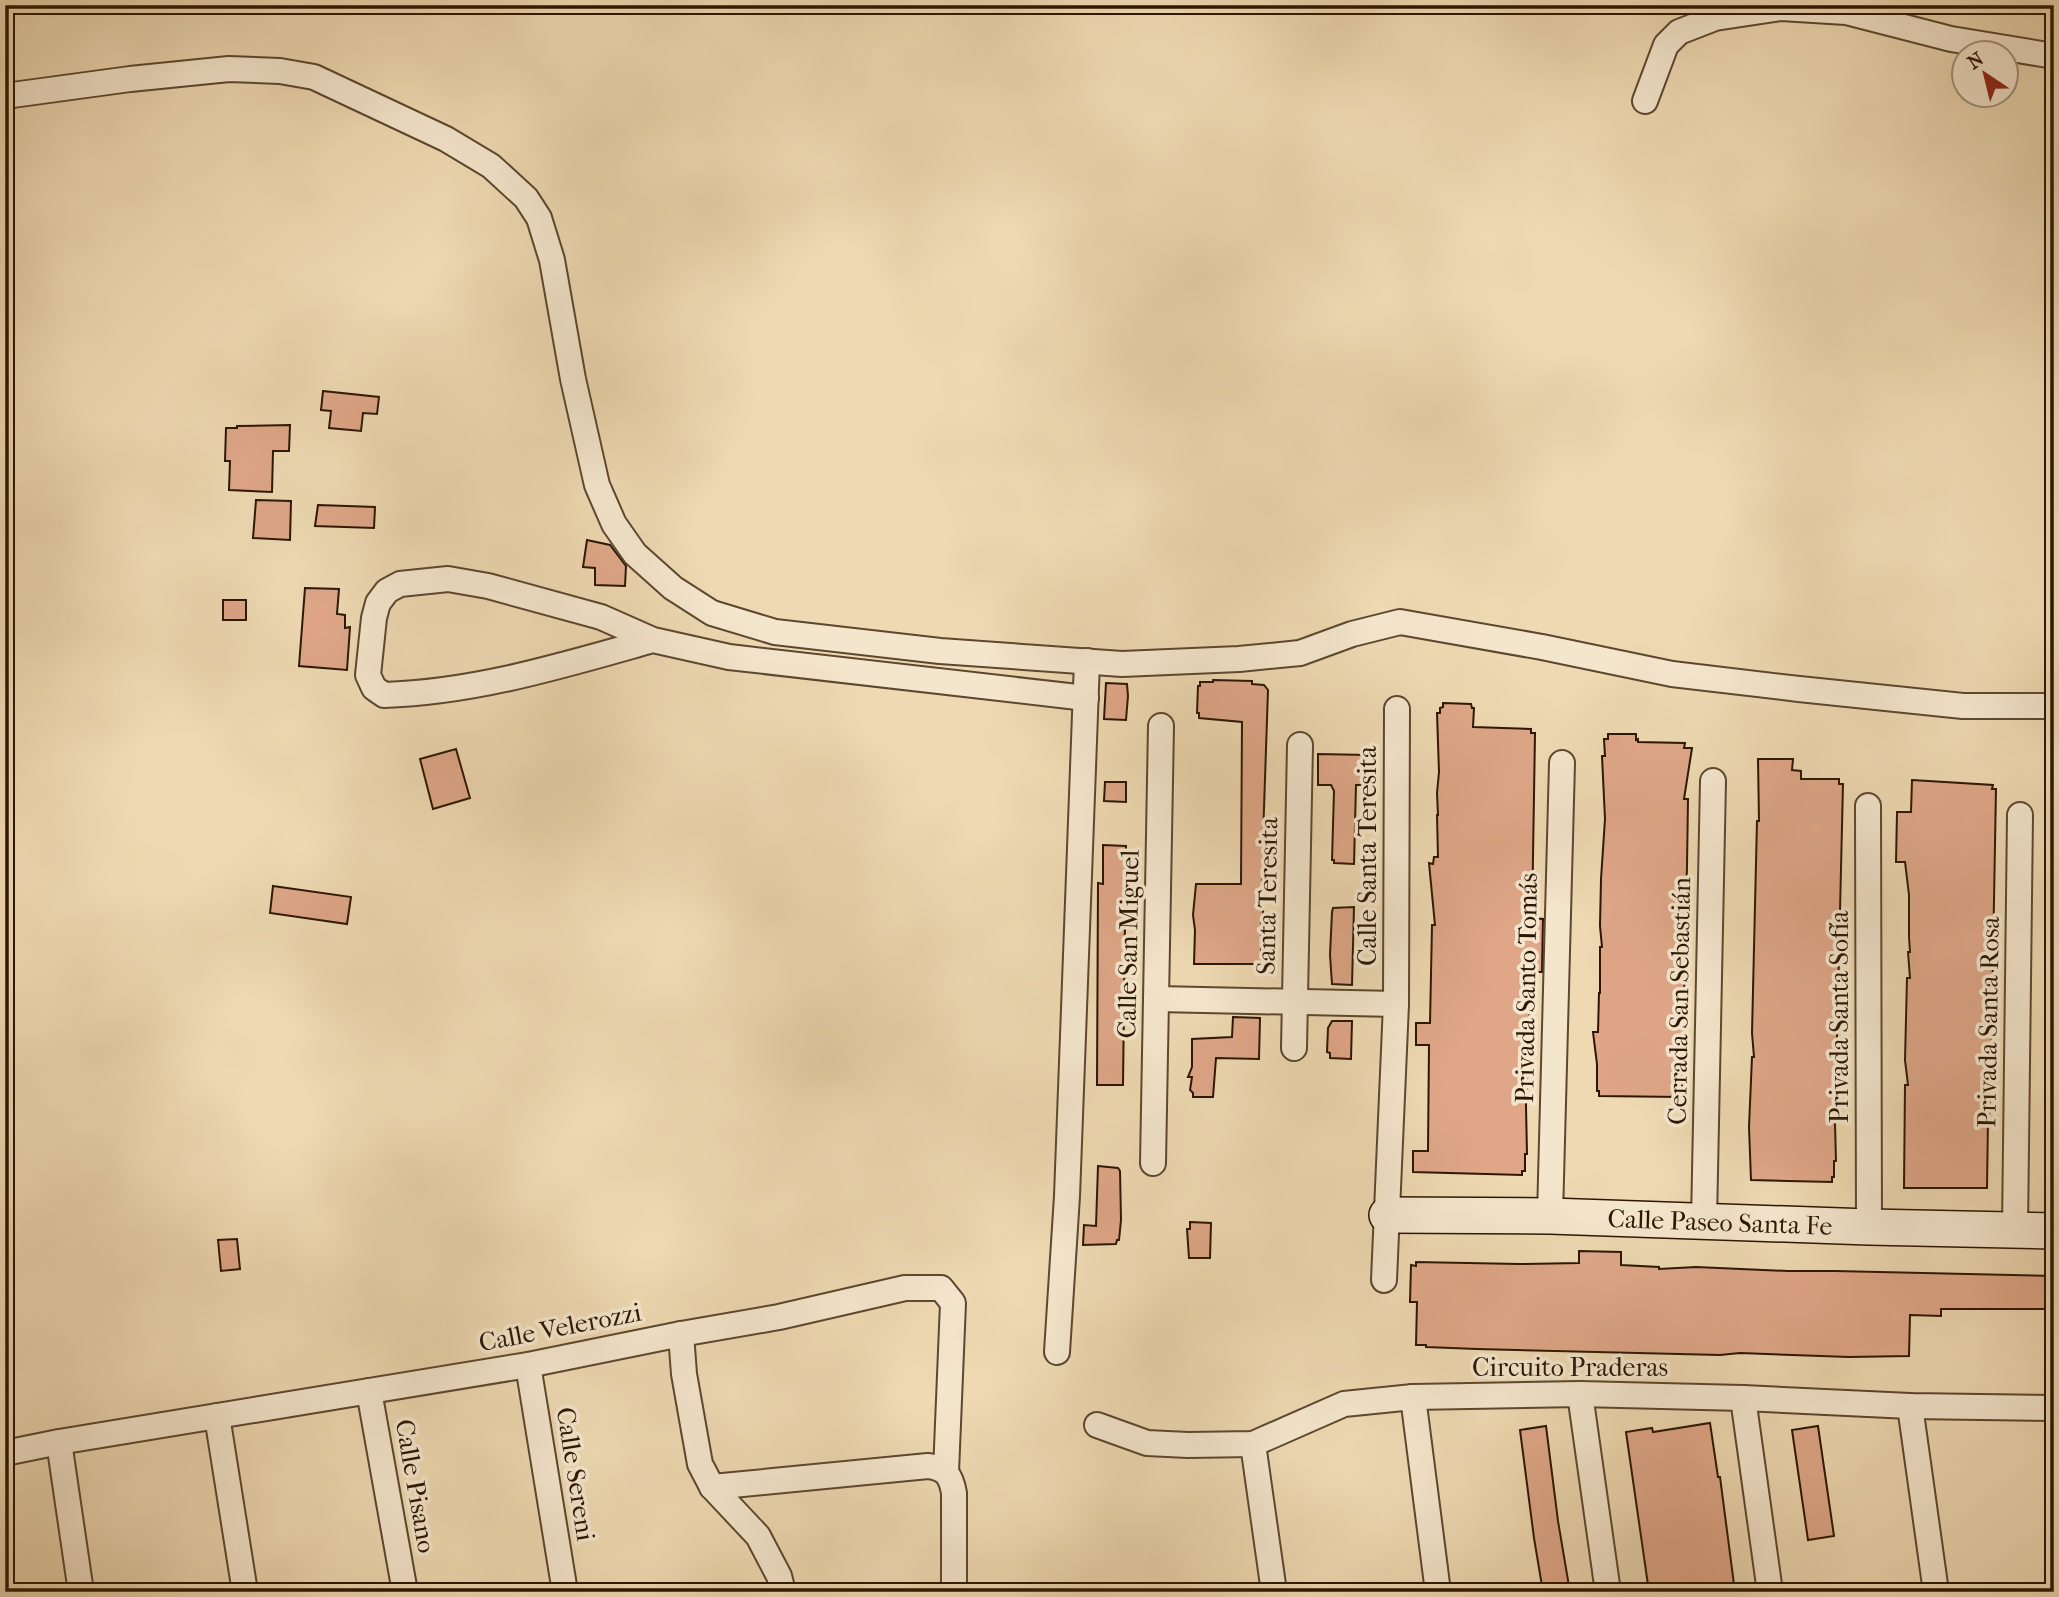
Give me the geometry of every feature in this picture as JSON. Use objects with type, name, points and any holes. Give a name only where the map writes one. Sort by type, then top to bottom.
[{"type":"street","points":[[1645,101],[1666,45],[1679,32],[1715,19],[1781,8],[1846,12],[1951,39],[2054,56]]},
{"type":"street","points":[[5,96],[229,69],[280,71],[314,77],[446,139],[491,166],[526,198],[539,218],[552,260],[573,379],[597,485],[614,524],[635,554],[673,588],[712,614],[775,632],[940,652],[1122,664],[1239,659],[1300,653],[1352,634],[1399,622],[1542,647],[1672,674],[1963,706],[2054,706]]},
{"type":"street","points":[[653,640],[509,680],[458,689],[384,695],[374,688],[368,675],[374,618],[378,603],[387,591],[400,584],[448,579],[488,586],[601,617],[653,640],[729,657],[1086,698]]},
{"type":"street","points":[[1057,1352],[1067,1196],[1087,662]]},
{"type":"street","name":"Calle Santa Teresita","points":[[1384,1280],[1395,1004],[1398,709]]},
{"type":"street","name":"Calle San Miguel","points":[[1153,1163],[1161,726]]},
{"type":"street","name":"Santa Teresita","points":[[1294,1048],[1300,745]]},
{"type":"street","name":"Privada Santo Tomás","points":[[1550,1216],[1562,762]]},
{"type":"street","name":"Cerrada San Sebastián","points":[[1704,1221],[1713,781]]},
{"type":"street","name":"Privada Santa Sofía","points":[[1868,806],[1869,1227]]},
{"type":"street","name":"Privada Santa Rosa","points":[[2015,1229],[2020,815]]},
{"type":"street","name":"Calle Santa Teresita","points":[[1157,999],[1395,1004]]},
{"type":"street","name":"Calle Paseo Santa Fe","points":[[1387,1215],[1550,1216],[2054,1231]]},
{"type":"street","name":"Calle Velerozzi","points":[[5,1453],[528,1365],[779,1317],[905,1288],[941,1288],[953,1303],[946,1472]]},
{"type":"street","points":[[681,1334],[684,1374],[700,1464],[712,1487],[758,1536],[779,1576],[783,1592]]},
{"type":"street","name":"Calle Sereni","points":[[528,1365],[565,1592]]},
{"type":"street","name":"Calle Pisano","points":[[369,1391],[405,1592]]},
{"type":"street","points":[[1580,1394],[1608,1592]]},
{"type":"street","name":"Circuito Praderas","points":[[1097,1425],[1147,1443],[1253,1444],[1344,1405],[1413,1397],[1580,1394],[1910,1406],[2054,1408]]},
{"type":"street","points":[[1413,1397],[1438,1592]]},
{"type":"street","points":[[1743,1398],[1770,1592]]},
{"type":"street","points":[[1910,1406],[1936,1592]]},
{"type":"street","points":[[217,1416],[245,1592]]},
{"type":"street","points":[[59,1442],[81,1592]]},
{"type":"street","points":[[1253,1444],[1274,1592]]},
{"type":"street","points":[[712,1487],[937,1467],[946,1472],[952,1481],[954,1493],[954,1592]]},
{"type":"building","points":[[323,391],[379,397],[377,414],[363,413],[361,431],[329,428],[331,411],[321,410]]},
{"type":"building","points":[[290,425],[289,451],[273,451],[272,492],[229,490],[230,461],[225,461],[226,428]]},
{"type":"building","points":[[256,500],[291,501],[290,540],[253,538]]},
{"type":"building","points":[[318,505],[375,507],[374,528],[315,526]]},
{"type":"building","points":[[587,540],[610,545],[626,566],[625,586],[595,585],[595,568],[583,567]]},
{"type":"building","points":[[305,588],[339,589],[337,614],[345,615],[345,628],[350,627],[347,670],[299,666]]},
{"type":"building","points":[[223,600],[246,600],[246,620],[223,620]]},
{"type":"building","points":[[1252,681],[1252,684],[1264,685],[1268,690],[1261,964],[1194,964],[1193,915],[1196,884],[1241,884],[1242,722],[1199,718],[1198,686],[1200,682]]},
{"type":"building","points":[[1106,683],[1127,684],[1126,720],[1104,719]]},
{"type":"building","points":[[1443,703],[1471,704],[1474,708],[1473,727],[1531,729],[1531,733],[1535,733],[1532,918],[1543,919],[1542,972],[1531,972],[1527,1154],[1522,1175],[1413,1172],[1413,1151],[1428,1151],[1429,1045],[1416,1045],[1416,1023],[1430,1023],[1432,925],[1435,925],[1429,863],[1433,864],[1434,857],[1438,857],[1437,713],[1440,713]]},
{"type":"building","points":[[1608,734],[1636,734],[1638,742],[1685,743],[1684,748],[1692,748],[1684,799],[1688,799],[1680,1097],[1599,1096],[1597,1091],[1593,1032],[1598,1032],[1600,993],[1601,879],[1605,819],[1602,756],[1605,756],[1604,739],[1608,739]]},
{"type":"building","points":[[456,749],[470,798],[433,809],[420,759]]},
{"type":"building","points":[[1318,754],[1368,755],[1368,785],[1356,785],[1354,864],[1334,863],[1332,860],[1334,791],[1331,785],[1318,785]]},
{"type":"building","points":[[1758,759],[1793,759],[1792,770],[1801,771],[1801,779],[1839,779],[1839,784],[1843,784],[1836,1161],[1832,1182],[1751,1180],[1749,1127],[1754,1057],[1752,1033],[1759,821]]},
{"type":"building","points":[[1912,780],[1993,785],[1992,789],[1996,789],[1987,1188],[1904,1188],[1905,1085],[1908,1085],[1905,1060],[1907,978],[1910,978],[1909,895],[1905,862],[1896,862],[1897,812],[1911,812]]},
{"type":"building","points":[[1105,782],[1126,782],[1126,802],[1104,801]]},
{"type":"building","points":[[1103,845],[1126,846],[1123,1085],[1097,1085],[1098,883],[1103,884]]},
{"type":"building","points":[[273,886],[351,897],[347,924],[270,913]]},
{"type":"building","points":[[1354,907],[1352,985],[1332,984],[1330,955],[1333,908]]},
{"type":"building","points":[[1233,1017],[1260,1018],[1259,1059],[1216,1058],[1213,1097],[1193,1097],[1190,1090],[1192,1077],[1188,1077],[1192,1067],[1192,1039],[1232,1037]]},
{"type":"building","points":[[1332,1021],[1352,1021],[1351,1059],[1330,1058],[1330,1053],[1327,1052],[1328,1028]]},
{"type":"building","points":[[1098,1166],[1118,1168],[1120,1171],[1119,1240],[1116,1244],[1083,1245],[1084,1225],[1096,1226]]},
{"type":"building","points":[[1190,1222],[1211,1223],[1210,1258],[1189,1258],[1187,1229],[1190,1229]]},
{"type":"building","points":[[237,1239],[240,1269],[221,1271],[218,1240]]},
{"type":"building","points":[[1579,1251],[1621,1252],[1621,1265],[1659,1269],[1696,1267],[2054,1276],[2054,1309],[1941,1309],[1941,1316],[1910,1315],[1909,1356],[1740,1353],[1720,1355],[1416,1345],[1417,1302],[1410,1302],[1411,1265],[1416,1266],[1416,1262],[1579,1263]]},
{"type":"building","points":[[1710,1423],[1735,1592],[1649,1592],[1626,1432],[1652,1428],[1653,1432]]},
{"type":"building","points":[[1546,1426],[1570,1592],[1543,1592],[1534,1538],[1520,1430]]},
{"type":"building","points":[[1818,1426],[1834,1536],[1808,1540],[1792,1430]]}]
